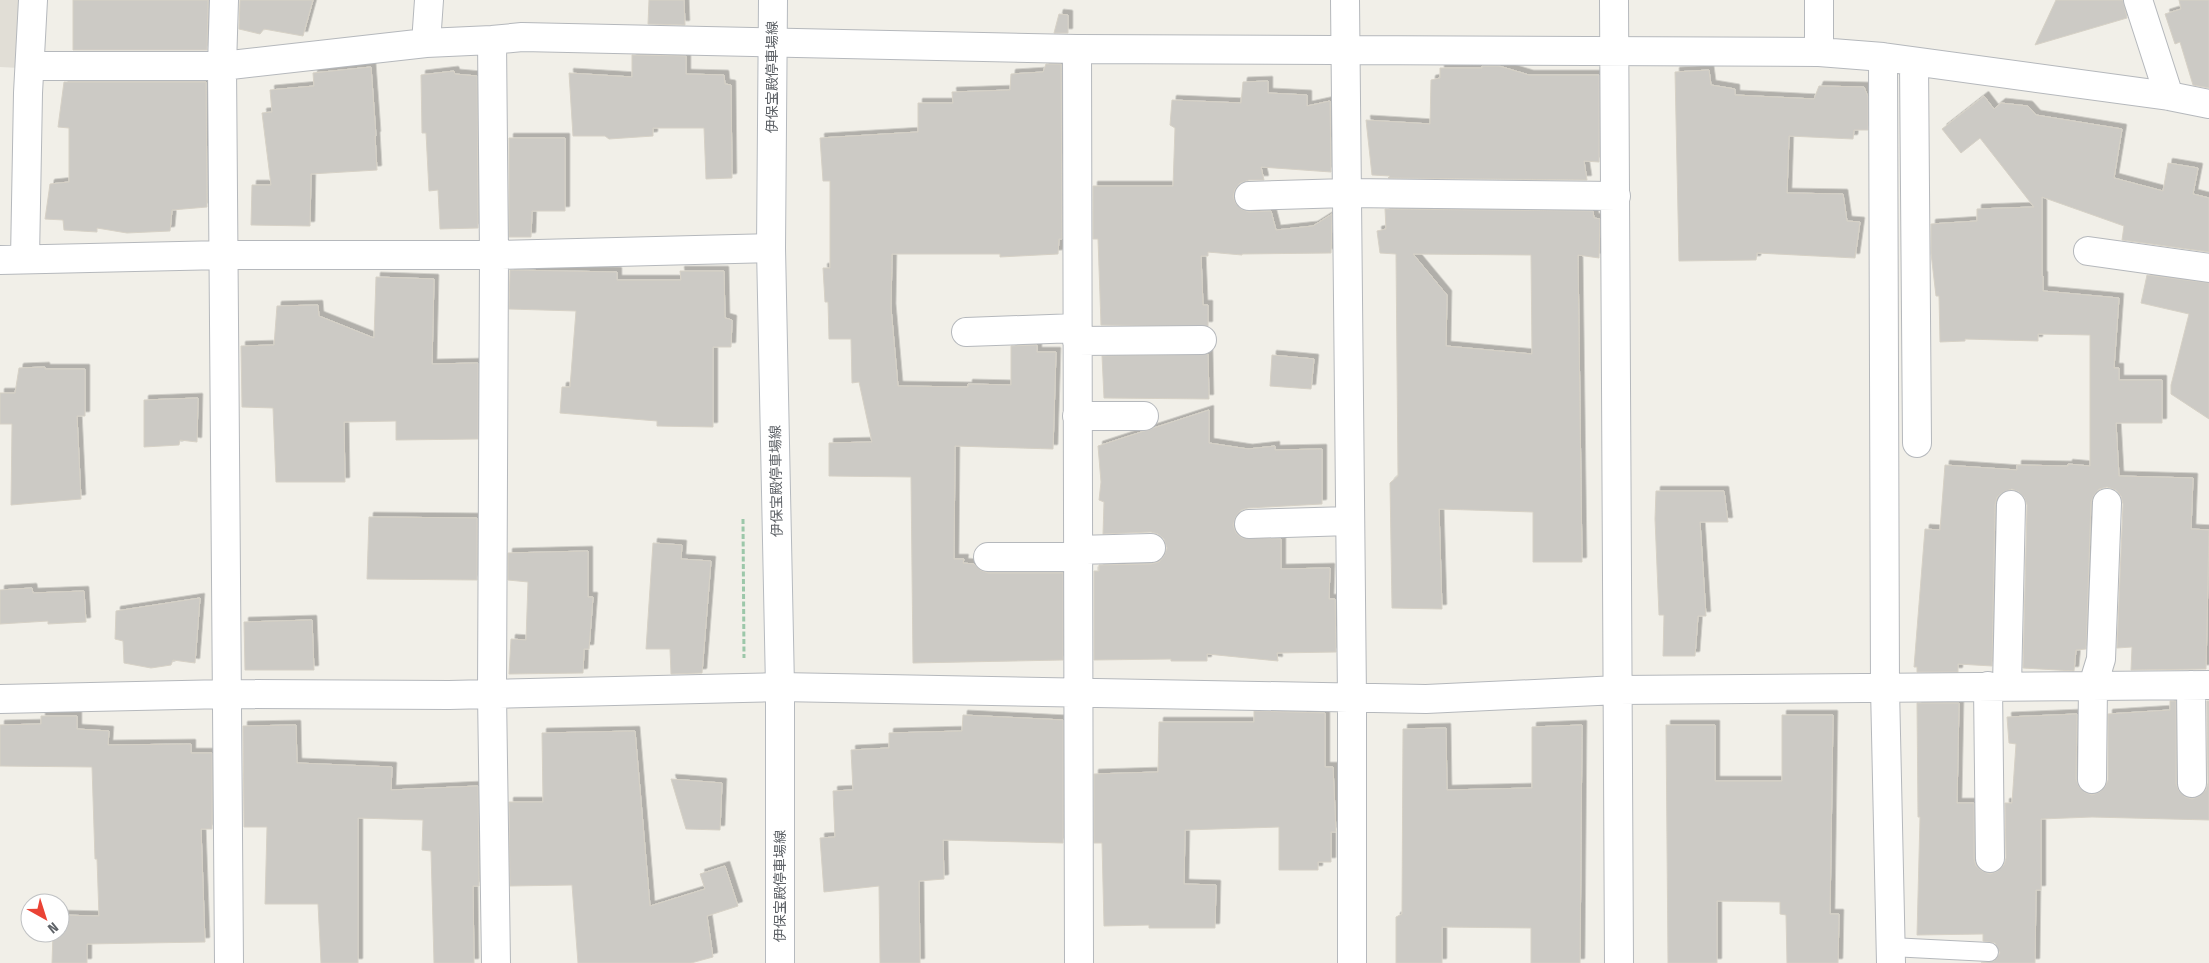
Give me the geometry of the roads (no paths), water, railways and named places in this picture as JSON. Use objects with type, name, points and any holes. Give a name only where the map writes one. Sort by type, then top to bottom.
[{"type":"street","points":[[33,0],[30,66],[12,259],[224,255],[494,255],[771,248]]},
{"type":"street","points":[[224,0],[222,66],[228,963]]},
{"type":"street","points":[[426,43],[429,0]]},
{"type":"street","name":"伊保宝殿停車場線","points":[[772,0],[771,248],[780,687],[780,963]]},
{"type":"street","points":[[1345,0],[1352,698],[1352,963]]},
{"type":"street","points":[[1614,0],[1619,963]]},
{"type":"street","points":[[1819,0],[1819,52]]},
{"type":"street","points":[[2138,0],[2169,96]]},
{"type":"street","points":[[30,66],[222,66],[426,43],[522,37],[1077,50],[1819,52],[1914,62],[2169,96],[2209,104]]},
{"type":"street","points":[[492,40],[494,255],[492,694],[496,963]]},
{"type":"street","points":[[1077,50],[1079,963]]},
{"type":"street","points":[[1883,58],[1884,688],[1891,955]]},
{"type":"street","points":[[1884,445],[1921,442],[1914,62]]},
{"type":"street","points":[[1249,196],[1347,193],[1616,196]]},
{"type":"street","points":[[2088,251],[2209,268]]},
{"type":"street","points":[[966,332],[1077,334],[1202,340]]},
{"type":"street","points":[[1077,416],[1144,416]]},
{"type":"street","points":[[2092,779],[2093,685],[2101,659],[2107,502]]},
{"type":"street","points":[[1990,858],[1997,686],[2011,504]]},
{"type":"street","points":[[1250,524],[1350,521]]},
{"type":"street","points":[[988,557],[1077,554],[1151,548]]},
{"type":"street","points":[[0,699],[227,694],[492,694],[780,687],[1426,698],[1618,690],[2200,685],[2192,783]]},
{"type":"lane","points":[[1891,955],[1989,952]]}]
